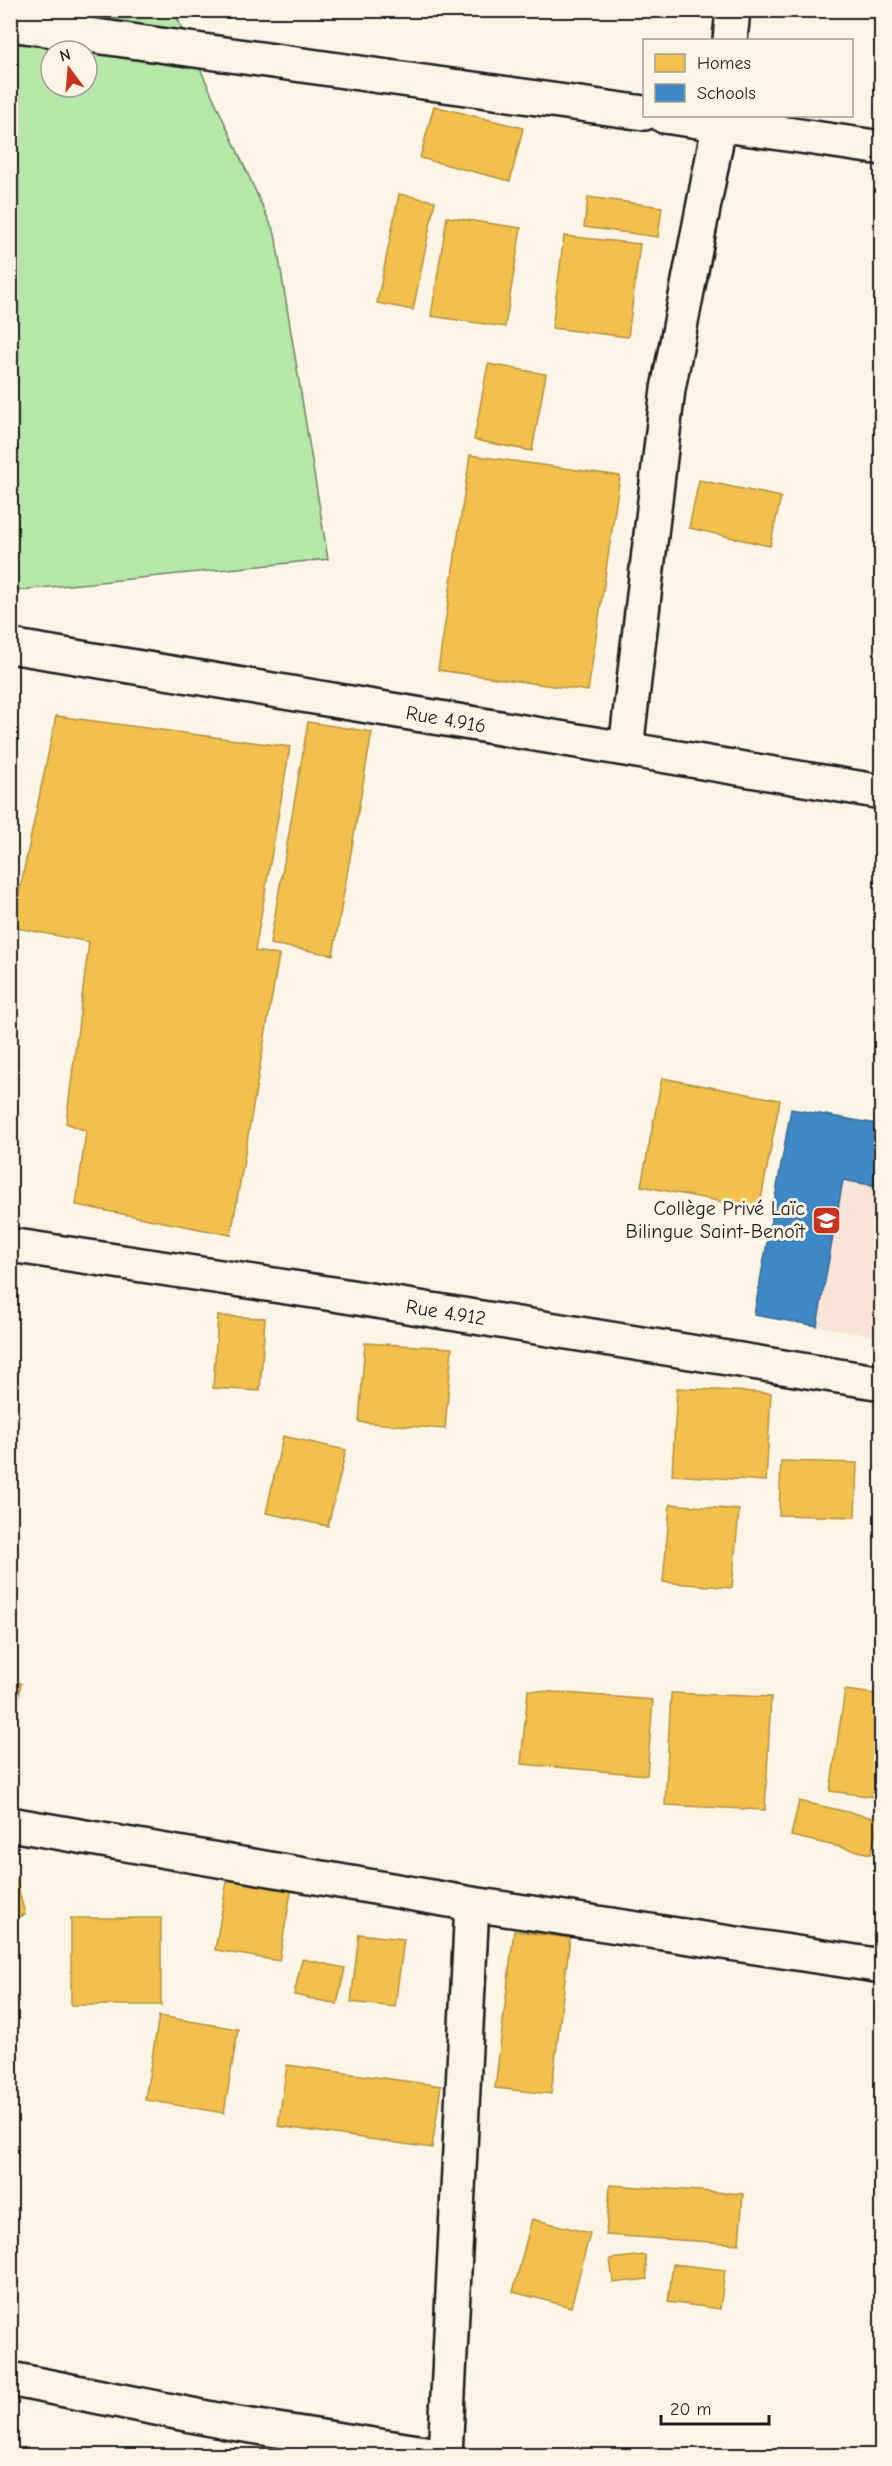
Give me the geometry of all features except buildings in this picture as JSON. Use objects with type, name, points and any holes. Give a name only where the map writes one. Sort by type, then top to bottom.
[{"type":"street","points":[[730,39],[733,10]]},
{"type":"street","points":[[10,24],[643,113]]},
{"type":"street","points":[[683,117],[721,119],[882,148]]},
{"type":"street","points":[[626,749],[668,389],[721,119]]},
{"type":"street","name":"Rue 4.916","points":[[10,646],[882,792]]},
{"type":"street","name":"Rue 4.912","points":[[10,1245],[345,1296],[882,1383]]},
{"type":"street","points":[[10,1824],[472,1904],[882,1966]]},
{"type":"street","points":[[10,2379],[232,2423],[444,2456],[472,1904]]},
{"type":"shaded area","name":"Collège Privé Laïc Bilingue Saint-Benoît","points":[[791,1109],[881,1125],[881,1337],[754,1315]]},
{"type":"green space","points":[[11,11],[174,11],[275,234],[328,559],[11,591]]},
{"type":"place","name":"Collège Privé Laïc Bilingue Saint-Benoît","points":[[826,1220]]}]
